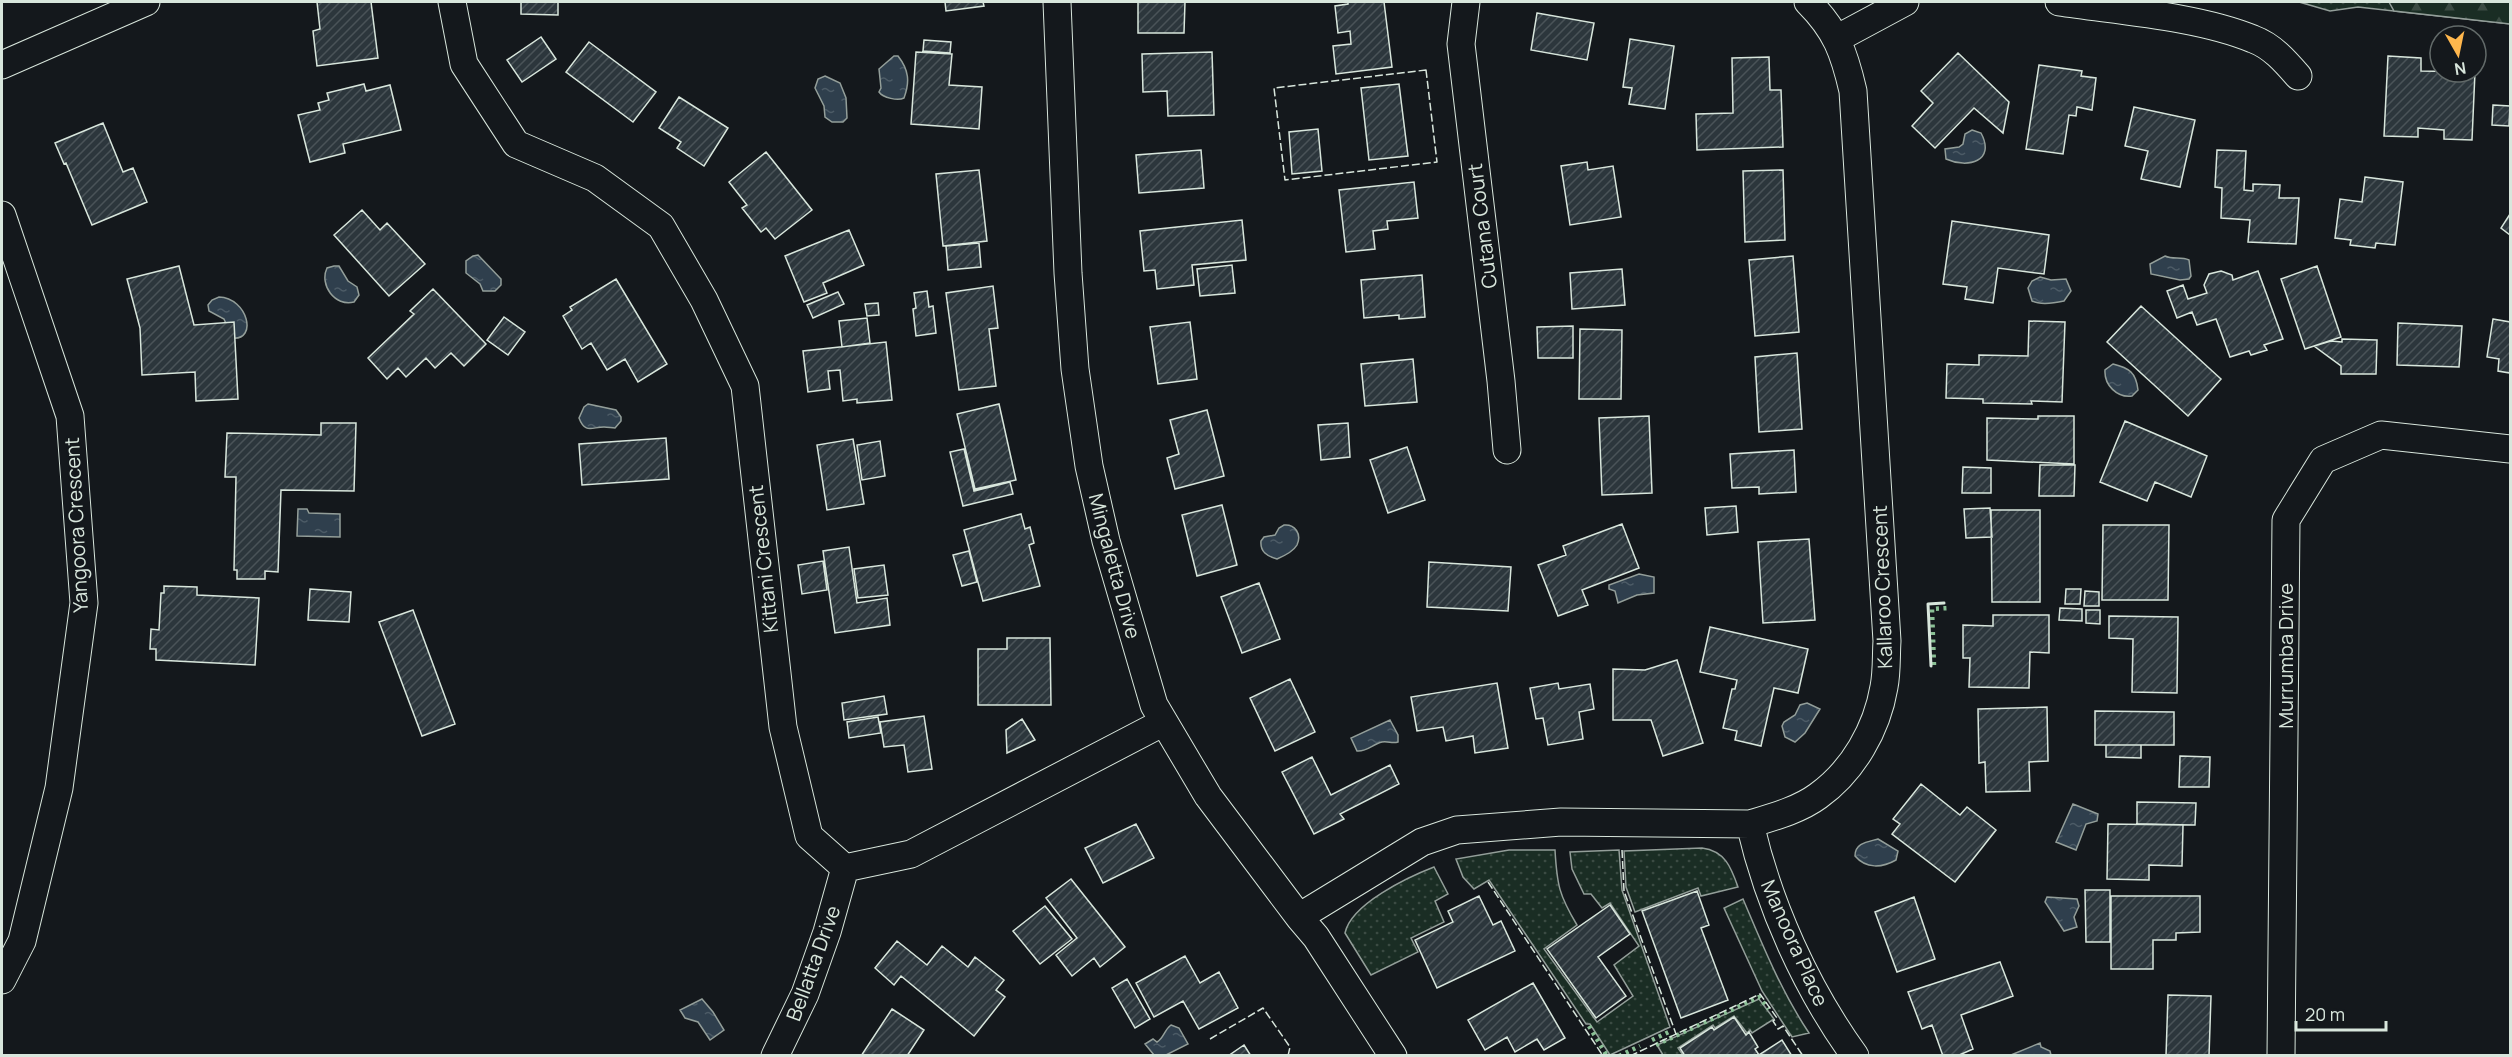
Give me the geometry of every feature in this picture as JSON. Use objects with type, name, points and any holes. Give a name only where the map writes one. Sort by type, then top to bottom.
[{"type":"street","points":[[2,65],[146,2]]},
{"type":"street","name":"Kittani Crescent","points":[[452,2],[464,64],[516,144],[595,178],[661,226],[704,300],[744,386],[783,727],[809,836],[845,868]]},
{"type":"street","name":"Mingaletta Drive","points":[[1057,2],[1068,273],[1075,369],[1089,466],[1109,552],[1154,705],[1208,796],[1316,937],[1394,1056]]},
{"type":"street","name":"Cutana Court","points":[[1466,2],[1461,44],[1501,381],[1507,450]]},
{"type":"street","name":"Kallaroo Crescent","points":[[1299,917],[1422,842],[1456,830],[1561,822],[1750,824],[1776,816],[1818,796],[1846,770],[1871,730],[1884,688],[1887,641],[1853,91],[1838,38],[1825,19],[1808,2]]},
{"type":"street","points":[[1838,38],[1905,2]]},
{"type":"street","points":[[2059,2],[2192,22],[2253,39],[2279,55],[2298,76]]},
{"type":"street","name":"Yangoora Crescent","points":[[2,215],[70,416],[84,603],[59,788],[22,940],[2,980]]},
{"type":"street","name":"Murrumba Drive","points":[[2281,1056],[2286,520],[2323,460],[2381,435],[2511,449]]},
{"type":"street","points":[[845,868],[911,854],[1164,722]]},
{"type":"street","name":"Manoora Place","points":[[1750,824],[1759,861],[1787,934],[1825,1013],[1855,1056]]},
{"type":"street","name":"Bellatta Drive","points":[[775,1056],[805,994],[827,932],[845,868]]},
{"type":"green space","points":[[2299,2],[2510,2],[2510,24],[2358,7],[2330,11]]},
{"type":"green space","points":[[2389,2],[2510,2],[2510,24],[2394,11]]},
{"type":"green space","points":[[1702,848],[1722,856],[1730,867],[1738,887],[1701,896],[1698,888],[1635,912],[1626,887],[1624,851]]},
{"type":"green space","points":[[1509,850],[1555,850],[1560,889],[1566,906],[1577,925],[1544,949],[1597,1022],[1633,996],[1614,965],[1639,946],[1610,903],[1602,908],[1591,894],[1584,894],[1572,869],[1570,852],[1619,850],[1622,890],[1670,1027],[1610,1055],[1590,1024],[1586,1024],[1489,880],[1474,889],[1463,877],[1456,859]]},
{"type":"green space","points":[[1434,867],[1448,894],[1435,901],[1444,922],[1411,938],[1418,952],[1371,975],[1345,933],[1349,922],[1369,902],[1382,893]]},
{"type":"green space","points":[[1743,899],[1781,985],[1809,1033],[1792,1037],[1762,991],[1724,908]]},
{"type":"green space","points":[[1759,999],[1774,1019],[1752,1033],[1750,1030],[1747,1033],[1734,1016],[1715,1028],[1713,1025],[1678,1048],[1683,1055],[1663,1055],[1657,1045]]},
{"type":"water","points":[[894,56],[898,56],[902,61],[908,81],[904,98],[901,99],[887,97],[879,92],[881,88],[879,69]]},
{"type":"water","points":[[825,76],[840,83],[846,98],[847,118],[843,122],[832,122],[825,117],[824,106],[815,88],[818,79]]},
{"type":"water","points":[[1972,130],[1981,133],[1985,143],[1982,156],[1971,163],[1946,159],[1945,149],[1959,147],[1963,144],[1965,134]]},
{"type":"water","points":[[478,255],[501,279],[501,285],[495,291],[483,291],[480,284],[466,273],[466,261]]},
{"type":"water","points":[[2165,256],[2189,260],[2191,276],[2189,279],[2180,280],[2151,274],[2150,264]]},
{"type":"water","points":[[339,266],[348,281],[357,287],[359,295],[354,302],[347,303],[335,298],[327,288],[325,275],[327,268]]},
{"type":"water","points":[[2040,277],[2051,280],[2066,279],[2071,291],[2064,301],[2043,303],[2032,301],[2028,288],[2032,281]]},
{"type":"water","points":[[219,297],[229,299],[243,311],[247,327],[245,333],[240,337],[232,338],[224,319],[209,311],[208,305]]},
{"type":"water","points":[[2113,364],[2127,369],[2133,375],[2138,390],[2132,396],[2121,395],[2109,385],[2105,370]]},
{"type":"water","points":[[588,404],[616,410],[621,421],[615,428],[586,428],[579,418]]},
{"type":"water","points":[[298,509],[307,509],[309,513],[340,514],[340,537],[297,536]]},
{"type":"water","points":[[1284,525],[1294,528],[1299,537],[1293,550],[1277,559],[1265,553],[1261,541],[1264,537],[1275,535]]},
{"type":"water","points":[[1639,574],[1654,577],[1654,593],[1637,595],[1618,603],[1615,591],[1609,589],[1609,585]]},
{"type":"water","points":[[1807,703],[1820,709],[1805,733],[1795,742],[1785,737],[1782,726],[1795,715],[1800,705]]},
{"type":"water","points":[[1390,720],[1398,735],[1398,742],[1382,742],[1357,751],[1351,738]]},
{"type":"water","points":[[2073,804],[2098,814],[2097,821],[2086,824],[2076,850],[2056,842]]},
{"type":"water","points":[[1878,839],[1898,851],[1896,860],[1885,865],[1874,866],[1864,863],[1855,856],[1859,846]]},
{"type":"water","points":[[2047,897],[2077,899],[2079,906],[2074,917],[2077,927],[2064,931],[2045,902]]},
{"type":"water","points":[[702,999],[724,1030],[710,1040],[698,1022],[685,1018],[680,1010]]},
{"type":"water","points":[[1171,1025],[1179,1028],[1188,1044],[1166,1055],[1154,1055],[1145,1044],[1153,1039],[1157,1042]]},
{"type":"water","points":[[2040,1043],[2041,1047],[2050,1051],[2051,1055],[2011,1055]]},
{"type":"building","points":[[317,2],[371,2],[378,58],[317,66],[313,31],[320,29]]},
{"type":"building","points":[[521,2],[558,2],[558,15],[521,14]]},
{"type":"building","points":[[945,2],[983,2],[984,6],[946,11]]},
{"type":"building","points":[[1138,2],[1185,2],[1184,33],[1138,33]]},
{"type":"building","points":[[1348,2],[1384,2],[1392,67],[1336,74],[1333,46],[1351,44],[1350,31],[1338,33],[1335,6],[1348,4]]},
{"type":"building","points":[[1537,13],[1594,23],[1587,60],[1531,50]]},
{"type":"building","points":[[541,37],[556,59],[522,82],[507,60]]},
{"type":"building","points":[[1630,39],[1674,46],[1665,109],[1629,104],[1632,88],[1623,87]]},
{"type":"building","points":[[924,40],[951,42],[950,53],[923,51]]},
{"type":"building","points":[[589,42],[656,92],[633,122],[566,72]]},
{"type":"building","points":[[916,52],[952,54],[949,85],[982,87],[979,129],[911,124]]},
{"type":"building","points":[[1212,52],[1214,115],[1168,116],[1167,91],[1143,92],[1142,54]]},
{"type":"building","points":[[1958,53],[2009,102],[2003,133],[1974,108],[1935,148],[1912,126],[1933,103],[1921,91]]},
{"type":"building","points":[[2388,56],[2421,58],[2421,71],[2428,71],[2428,84],[2474,84],[2472,140],[2444,139],[2444,130],[2418,128],[2418,137],[2384,136]]},
{"type":"building","points":[[1769,57],[1770,90],[1781,90],[1783,147],[1697,150],[1696,114],[1733,113],[1732,58]]},
{"type":"building","points":[[2039,65],[2082,71],[2081,76],[2096,78],[2092,110],[2077,107],[2076,116],[2069,115],[2063,154],[2026,149]]},
{"type":"building","points":[[364,84],[366,91],[390,85],[401,130],[343,144],[345,153],[310,162],[298,115],[320,110],[318,103],[329,100],[327,93]]},
{"type":"building","points":[[1399,84],[1408,156],[1369,160],[1361,88]]},
{"type":"building","points":[[679,97],[728,128],[704,166],[677,148],[681,142],[659,128]]},
{"type":"building","points":[[2493,105],[2510,106],[2509,126],[2492,125]]},
{"type":"building","points":[[2134,107],[2195,120],[2180,187],[2141,179],[2148,151],[2125,146]]},
{"type":"building","points":[[103,123],[123,172],[133,168],[147,202],[92,225],[66,163],[64,164],[55,143]]},
{"type":"building","points":[[1318,129],[1322,171],[1292,174],[1289,132]]},
{"type":"building","points":[[1201,150],[1204,188],[1139,193],[1136,155]]},
{"type":"building","points":[[2217,150],[2246,151],[2244,190],[2253,191],[2253,184],[2280,185],[2279,198],[2299,198],[2296,244],[2248,242],[2250,220],[2221,218],[2222,188],[2215,187]]},
{"type":"building","points":[[766,152],[812,210],[775,239],[766,228],[761,232],[742,208],[747,205],[729,182]]},
{"type":"building","points":[[1587,162],[1588,170],[1613,166],[1621,217],[1570,225],[1561,166]]},
{"type":"building","points":[[979,170],[987,241],[943,246],[936,174]]},
{"type":"building","points":[[1783,170],[1785,240],[1745,242],[1743,171]]},
{"type":"building","points":[[2365,177],[2403,182],[2395,245],[2376,243],[2375,248],[2350,245],[2351,240],[2335,238],[2340,199],[2362,202]]},
{"type":"building","points":[[1414,182],[1418,218],[1387,221],[1388,229],[1373,231],[1375,249],[1346,252],[1339,190]]},
{"type":"building","points":[[362,210],[380,230],[387,223],[425,264],[389,296],[334,235]]},
{"type":"building","points":[[2510,214],[2510,235],[2501,228]]},
{"type":"building","points":[[1242,220],[1246,260],[1192,265],[1194,285],[1157,289],[1155,270],[1144,271],[1140,231]]},
{"type":"building","points":[[1952,221],[2049,235],[2044,274],[1998,268],[1993,303],[1965,299],[1967,287],[1943,284]]},
{"type":"building","points":[[849,230],[864,265],[823,283],[827,293],[804,302],[785,256]]},
{"type":"building","points":[[979,243],[981,267],[948,270],[946,246]]},
{"type":"building","points":[[1793,256],[1799,332],[1755,336],[1749,260]]},
{"type":"building","points":[[1232,265],[1235,293],[1200,296],[1197,269]]},
{"type":"building","points":[[179,266],[194,325],[234,322],[238,399],[196,401],[195,372],[142,375],[140,328],[127,279]]},
{"type":"building","points":[[2317,266],[2341,337],[2305,349],[2281,279]]},
{"type":"building","points":[[1622,269],[1625,305],[1572,309],[1570,273]]},
{"type":"building","points":[[2221,271],[2232,275],[2233,280],[2258,271],[2283,339],[2264,345],[2267,350],[2251,355],[2249,351],[2230,357],[2216,319],[2197,325],[2192,312],[2177,318],[2167,291],[2183,285],[2188,299],[2207,293],[2204,285],[2209,274]]},
{"type":"building","points":[[1422,275],[1425,317],[1399,319],[1399,315],[1364,318],[1361,280]]},
{"type":"building","points":[[616,279],[667,364],[638,382],[625,359],[607,370],[591,343],[582,349],[563,316],[572,310],[570,307]]},
{"type":"building","points":[[993,286],[998,328],[989,329],[996,386],[959,390],[946,293]]},
{"type":"building","points":[[433,289],[486,344],[464,366],[451,353],[435,368],[426,358],[406,377],[398,368],[387,379],[368,358],[414,314],[410,311]]},
{"type":"building","points":[[927,291],[929,307],[933,306],[936,333],[916,336],[914,293]]},
{"type":"building","points":[[838,292],[844,304],[813,318],[807,305]]},
{"type":"building","points":[[878,303],[879,315],[867,316],[865,304]]},
{"type":"building","points":[[2141,306],[2221,379],[2188,416],[2107,342]]},
{"type":"building","points":[[504,317],[525,332],[508,355],[487,340]]},
{"type":"building","points":[[867,318],[870,343],[842,347],[839,321]]},
{"type":"building","points":[[2493,319],[2510,322],[2510,373],[2498,371],[2499,359],[2487,357]]},
{"type":"building","points":[[2029,321],[2065,322],[2062,402],[1983,403],[1983,399],[1946,398],[1947,364],[1979,365],[1979,355],[2028,356]]},
{"type":"building","points":[[1190,322],[1197,379],[1158,384],[1150,327]]},
{"type":"building","points":[[2398,323],[2462,326],[2459,367],[2397,365]]},
{"type":"building","points":[[1573,326],[1573,358],[1538,358],[1537,327]]},
{"type":"building","points":[[1580,329],[1622,330],[1621,399],[1579,399]]},
{"type":"building","points":[[2342,339],[2377,340],[2376,374],[2341,374],[2341,366],[2314,346],[2331,341],[2342,342]]},
{"type":"building","points":[[886,342],[892,400],[857,403],[857,399],[843,401],[840,370],[828,371],[830,389],[808,392],[803,351]]},
{"type":"building","points":[[1797,353],[1802,429],[1759,432],[1755,357]]},
{"type":"building","points":[[1413,359],[1417,402],[1365,406],[1361,364]]},
{"type":"building","points":[[999,404],[1016,480],[975,489],[957,414]]},
{"type":"building","points":[[1207,410],[1224,476],[1175,489],[1167,458],[1179,454],[1170,420]]},
{"type":"building","points":[[1649,416],[1652,493],[1602,495],[1599,418]]},
{"type":"building","points":[[2038,416],[2074,416],[2074,464],[1987,460],[1987,418],[2038,419]]},
{"type":"building","points":[[2125,421],[2207,456],[2191,497],[2155,482],[2147,501],[2100,482]]},
{"type":"building","points":[[321,423],[356,423],[354,491],[281,490],[278,572],[265,571],[265,579],[237,579],[237,570],[234,570],[236,477],[225,477],[227,433],[321,435]]},
{"type":"building","points":[[1348,423],[1350,457],[1321,460],[1318,425]]},
{"type":"building","points":[[666,438],[669,479],[582,485],[579,444]]},
{"type":"building","points":[[853,439],[864,504],[827,510],[817,445]]},
{"type":"building","points":[[880,441],[885,476],[862,480],[857,445]]},
{"type":"building","points":[[1407,447],[1425,500],[1388,513],[1370,460]]},
{"type":"building","points":[[964,449],[974,491],[1010,482],[1013,494],[963,506],[950,452]]},
{"type":"building","points":[[1794,450],[1796,492],[1759,494],[1759,487],[1732,488],[1730,454]]},
{"type":"building","points":[[2040,465],[2075,465],[2074,496],[2039,496]]},
{"type":"building","points":[[1963,467],[1991,468],[1991,493],[1962,493]]},
{"type":"building","points":[[1222,505],[1237,565],[1197,576],[1182,515]]},
{"type":"building","points":[[1736,506],[1738,532],[1707,535],[1705,508]]},
{"type":"building","points":[[1990,508],[1992,537],[1966,538],[1964,509]]},
{"type":"building","points":[[1991,510],[2040,510],[2040,602],[1992,602]]},
{"type":"building","points":[[1021,514],[1025,529],[1030,527],[1034,543],[1029,545],[1040,586],[983,601],[964,530]]},
{"type":"building","points":[[1622,524],[1639,568],[1582,590],[1588,605],[1558,616],[1538,565],[1566,555],[1563,546]]},
{"type":"building","points":[[2103,525],[2169,525],[2168,600],[2102,600]]},
{"type":"building","points":[[1809,539],[1815,620],[1763,623],[1758,542]]},
{"type":"building","points":[[849,547],[857,603],[887,598],[890,625],[835,633],[823,551]]},
{"type":"building","points":[[969,551],[977,582],[962,586],[953,555]]},
{"type":"building","points":[[823,561],[827,590],[802,594],[798,565]]},
{"type":"building","points":[[1429,562],[1511,567],[1508,611],[1427,607]]},
{"type":"building","points":[[884,565],[888,595],[858,598],[854,569]]},
{"type":"building","points":[[1259,583],[1280,639],[1242,653],[1221,597]]},
{"type":"building","points":[[164,586],[197,587],[197,595],[259,598],[255,665],[156,660],[156,649],[150,649],[151,629],[159,630],[161,593],[164,593]]},
{"type":"building","points":[[310,589],[351,592],[349,622],[308,620]]},
{"type":"building","points":[[2066,589],[2081,589],[2080,604],[2065,604]]},
{"type":"building","points":[[2085,591],[2099,592],[2099,606],[2084,606]]},
{"type":"building","points":[[2060,608],[2082,609],[2082,621],[2059,620]]},
{"type":"building","points":[[413,610],[455,724],[422,736],[379,622]]},
{"type":"building","points":[[2086,610],[2100,610],[2100,624],[2086,623]]},
{"type":"building","points":[[1993,615],[2049,615],[2049,653],[2030,652],[2029,688],[1969,687],[1970,658],[1963,658],[1963,625],[1993,626]]},
{"type":"building","points":[[2109,616],[2178,617],[2177,693],[2132,692],[2133,639],[2109,638]]},
{"type":"building","points":[[1710,627],[1808,649],[1798,693],[1774,688],[1761,746],[1735,740],[1737,731],[1723,728],[1732,689],[1735,689],[1737,680],[1700,672]]},
{"type":"building","points":[[1007,638],[1050,638],[1051,705],[978,705],[978,649],[1007,649]]},
{"type":"building","points":[[1677,660],[1703,743],[1663,756],[1651,720],[1613,720],[1613,669],[1645,670]]},
{"type":"building","points":[[1290,679],[1315,732],[1275,751],[1250,698]]},
{"type":"building","points":[[1497,683],[1508,748],[1475,753],[1473,736],[1446,741],[1443,727],[1417,731],[1411,697]]},
{"type":"building","points":[[1558,683],[1559,689],[1590,684],[1594,709],[1579,712],[1583,739],[1548,745],[1543,718],[1536,719],[1530,688]]},
{"type":"building","points":[[884,696],[887,714],[844,720],[842,703]]},
{"type":"building","points":[[2047,707],[2048,761],[2029,762],[2030,791],[1986,792],[1985,762],[1979,763],[1978,709]]},
{"type":"building","points":[[2095,711],[2174,712],[2174,745],[2095,745]]},
{"type":"building","points":[[924,716],[932,769],[908,772],[904,745],[884,747],[880,722]]},
{"type":"building","points":[[878,717],[881,733],[849,738],[847,722]]},
{"type":"building","points":[[1022,719],[1035,740],[1007,753],[1006,730]]},
{"type":"building","points":[[2106,745],[2141,745],[2141,758],[2106,757]]},
{"type":"building","points":[[2180,756],[2210,757],[2209,787],[2179,787]]},
{"type":"building","points":[[1312,757],[1331,795],[1390,765],[1399,784],[1340,814],[1344,819],[1314,834],[1282,772]]},
{"type":"building","points":[[1921,784],[1960,815],[1967,807],[1996,830],[1955,882],[1892,834],[1900,824],[1893,819]]},
{"type":"building","points":[[2137,802],[2196,803],[2195,825],[2137,824]]},
{"type":"building","points":[[1136,824],[1154,858],[1103,883],[1085,848]]},
{"type":"building","points":[[2108,824],[2183,825],[2182,866],[2149,865],[2149,880],[2107,879]]},
{"type":"building","points":[[1071,879],[1125,947],[1100,967],[1094,958],[1072,976],[1056,955],[1077,938],[1046,898]]},
{"type":"building","points":[[2085,890],[2110,890],[2110,942],[2086,942]]},
{"type":"building","points":[[1697,891],[1709,925],[1701,928],[1728,1000],[1681,1018],[1642,911]]},
{"type":"building","points":[[1479,896],[1493,925],[1501,921],[1515,951],[1437,988],[1415,940],[1453,922],[1448,911]]},
{"type":"building","points":[[2111,896],[2200,896],[2200,932],[2176,933],[2176,940],[2153,940],[2153,969],[2111,969]]},
{"type":"building","points":[[1914,897],[1935,959],[1897,972],[1875,912]]},
{"type":"building","points":[[1610,905],[1630,934],[1598,957],[1626,996],[1596,1018],[1547,949]]},
{"type":"building","points":[[1045,906],[1072,939],[1040,964],[1013,931]]},
{"type":"building","points":[[897,941],[927,965],[942,946],[968,967],[975,957],[1004,980],[996,990],[1005,997],[974,1036],[901,976],[894,985],[875,968]]},
{"type":"building","points":[[1185,956],[1200,983],[1219,972],[1238,1008],[1199,1029],[1183,1001],[1154,1017],[1136,983]]},
{"type":"building","points":[[2000,962],[2013,996],[1961,1015],[1973,1049],[1957,1056],[1943,1056],[1932,1025],[1922,1029],[1908,992]]},
{"type":"building","points":[[1127,979],[1150,1019],[1135,1028],[1112,988]]},
{"type":"building","points":[[1533,983],[1565,1038],[1544,1050],[1537,1039],[1515,1052],[1507,1037],[1485,1050],[1468,1020]]},
{"type":"building","points":[[2168,995],[2211,996],[2209,1056],[2166,1056]]},
{"type":"building","points":[[892,1009],[924,1030],[907,1056],[861,1056]]},
{"type":"building","points":[[1734,1017],[1746,1035],[1749,1032],[1758,1047],[1755,1049],[1759,1055],[1782,1040],[1792,1056],[1685,1056],[1680,1048],[1712,1027],[1714,1030]]},
{"type":"building","points":[[1244,1045],[1251,1056],[1228,1056]]},
{"type":"hedge","points":[[1934,665],[1932,609],[1950,608]]},
{"type":"hedge","points":[[1656,1045],[1759,997],[1769,1009]]},
{"type":"hedge","points":[[1589,1026],[1607,1056]]},
{"type":"hedge","points":[[1652,1040],[1671,1031]]},
{"type":"hedge","points":[[1619,1056],[1640,1046]]},
{"type":"fence","points":[[1426,70],[1437,162],[1285,180],[1274,88],[1426,70]]},
{"type":"fence","points":[[1622,850],[1624,891],[1676,1034]]},
{"type":"fence","points":[[1488,882],[1603,1056]]},
{"type":"fence","points":[[1630,1056],[1760,994],[1777,1018],[1773,1021],[1778,1029],[1783,1026],[1803,1056]]},
{"type":"fence","points":[[1210,1039],[1263,1008],[1290,1047],[1288,1056]]},
{"type":"wall","points":[[1931,666],[1928,604],[1944,603]]}]
